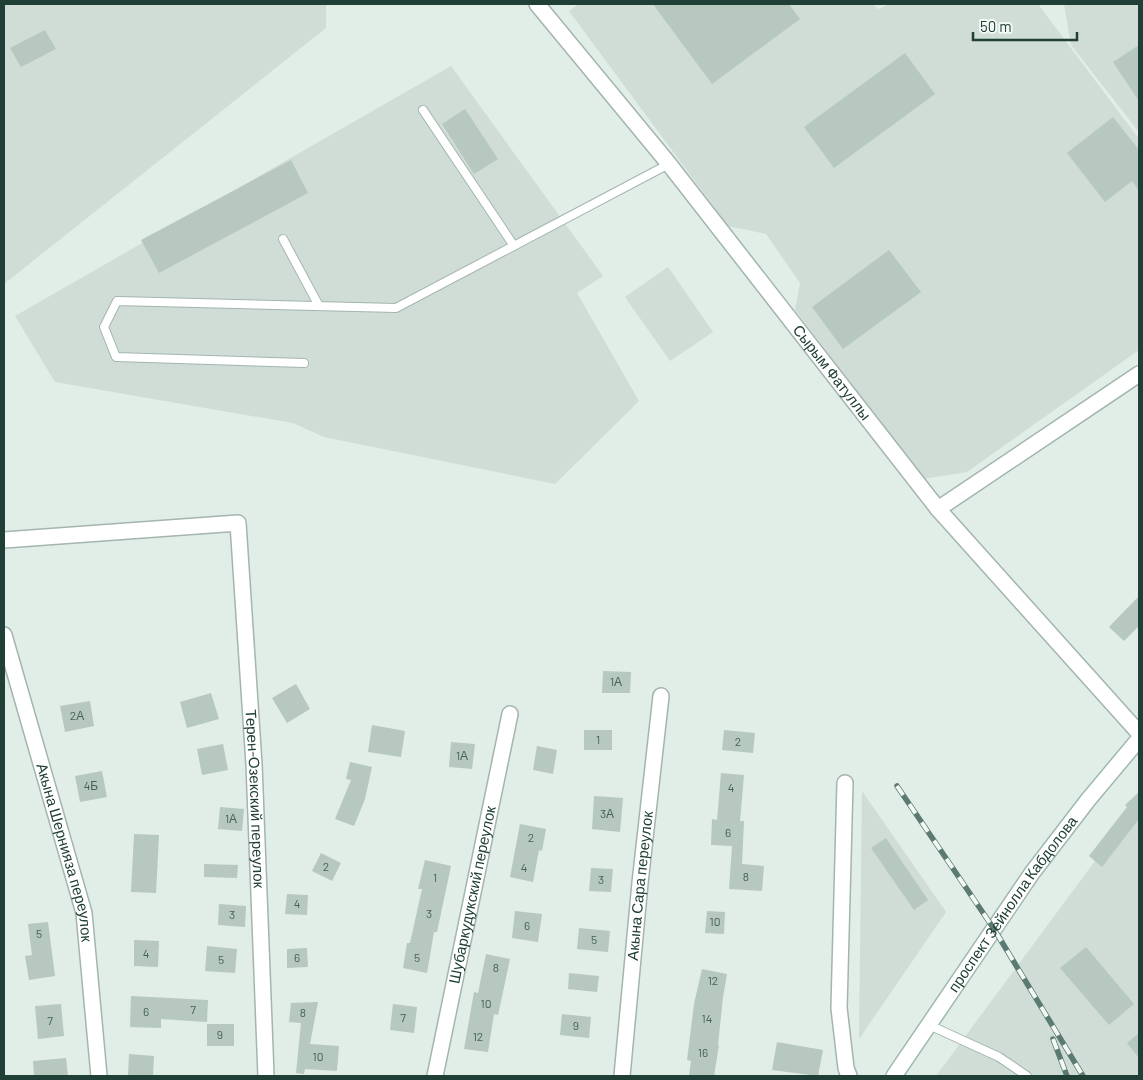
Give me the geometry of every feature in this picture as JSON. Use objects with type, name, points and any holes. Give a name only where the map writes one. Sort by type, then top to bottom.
[{"type":"street","name":"Сырым Фатуллы","points":[[537,4],[669,164],[938,509],[1139,733]]},
{"type":"street","points":[[938,509],[1139,374]]},
{"type":"street","name":"Терен-Озекский переулок","points":[[4,540],[238,523],[254,764],[266,1076]]},
{"type":"street","name":"Акына Шернияза переулок","points":[[4,635],[84,913],[99,1076]]},
{"type":"street","name":"Акына Сара переулок","points":[[622,1076],[640,883],[661,696]]},
{"type":"street","name":"Шубаркудукский переулок","points":[[435,1076],[510,714]]},
{"type":"street","name":"проспект Зейнолла Кабдолова","points":[[894,1076],[1032,873],[1088,800],[1139,739]]},
{"type":"street","points":[[845,783],[839,1008],[846,1068],[849,1076]]},
{"type":"lane","points":[[423,110],[514,246]]},
{"type":"lane","points":[[304,364],[116,357],[104,327],[117,301],[396,308],[669,164]]},
{"type":"lane","points":[[283,240],[319,306]]},
{"type":"lane","points":[[929,1024],[999,1057],[1026,1076]]},
{"type":"shaded area","points":[[4,4],[326,4],[326,28],[4,284]]},
{"type":"shaded area","points":[[579,4],[873,4],[878,9],[890,4],[1038,4],[1139,139],[1139,350],[967,472],[923,479],[795,310],[800,283],[766,234],[728,226],[569,11]]},
{"type":"shaded area","points":[[1064,4],[1139,4],[1139,132],[1071,45]]},
{"type":"shaded area","points":[[451,66],[603,276],[577,293],[639,401],[555,484],[324,437],[293,423],[55,382],[15,316]]},
{"type":"shaded area","points":[[668,267],[713,332],[670,361],[625,297]]},
{"type":"shaded area","points":[[862,791],[946,912],[859,1039]]},
{"type":"shaded area","points":[[1139,804],[1139,1076],[936,1076],[1129,815]]},
{"type":"building","points":[[653,4],[789,4],[800,19],[712,84]]},
{"type":"building","points":[[45,30],[56,49],[21,67],[10,48]]},
{"type":"building","points":[[1139,45],[1139,101],[1113,62]]},
{"type":"building","points":[[905,53],[935,94],[834,168],[804,127]]},
{"type":"building","points":[[465,109],[498,159],[474,174],[442,124]]},
{"type":"building","points":[[1113,117],[1139,150],[1139,191],[1132,181],[1105,202],[1067,153]]},
{"type":"building","points":[[291,160],[308,193],[159,273],[141,240]]},
{"type":"building","points":[[889,250],[921,292],[843,349],[812,307]]},
{"type":"building","points":[[1139,596],[1139,626],[1124,641],[1109,627]]},
{"type":"building","points":[[603,671],[631,672],[630,693],[602,693]]},
{"type":"building","points":[[296,684],[310,709],[287,723],[272,698]]},
{"type":"building","points":[[211,693],[219,719],[187,728],[180,702]]},
{"type":"building","points":[[90,701],[94,726],[65,732],[60,706]]},
{"type":"building","points":[[372,725],[405,731],[401,757],[368,752]]},
{"type":"building","points":[[584,730],[612,730],[612,750],[584,750]]},
{"type":"building","points":[[724,730],[755,733],[753,753],[722,750]]},
{"type":"building","points":[[451,742],[475,744],[472,769],[449,767]]},
{"type":"building","points":[[223,744],[228,770],[202,775],[197,749]]},
{"type":"building","points":[[537,746],[557,750],[553,774],[533,770]]},
{"type":"building","points":[[350,762],[372,767],[365,799],[354,826],[335,819],[351,780],[346,779]]},
{"type":"building","points":[[102,771],[107,797],[80,802],[75,776]]},
{"type":"building","points":[[721,773],[744,775],[740,821],[744,821],[742,864],[764,866],[762,891],[729,889],[732,846],[711,845],[712,819],[717,820]]},
{"type":"building","points":[[1139,792],[1139,819],[1102,867],[1089,856],[1127,807],[1125,805]]},
{"type":"building","points":[[594,796],[623,798],[620,832],[592,829]]},
{"type":"building","points":[[220,807],[244,809],[242,831],[218,829]]},
{"type":"building","points":[[520,824],[546,829],[542,851],[539,850],[533,882],[510,877]]},
{"type":"building","points":[[134,834],[159,835],[156,893],[131,892]]},
{"type":"building","points":[[886,838],[928,900],[914,910],[871,848]]},
{"type":"building","points":[[321,853],[341,863],[332,881],[312,871]]},
{"type":"building","points":[[425,860],[451,866],[437,932],[434,932],[427,973],[403,968],[407,943],[410,943],[422,889],[418,889]]},
{"type":"building","points":[[204,864],[238,865],[237,878],[204,877]]},
{"type":"building","points":[[591,868],[613,869],[611,892],[589,891]]},
{"type":"building","points":[[287,894],[308,895],[307,915],[285,914]]},
{"type":"building","points":[[219,904],[246,906],[245,927],[218,925]]},
{"type":"building","points":[[515,911],[542,914],[538,942],[512,938]]},
{"type":"building","points":[[707,911],[725,912],[724,934],[705,933]]},
{"type":"building","points":[[48,922],[55,976],[29,980],[25,956],[32,955],[28,924]]},
{"type":"building","points":[[579,928],[610,931],[608,952],[577,949]]},
{"type":"building","points":[[134,940],[159,941],[158,967],[134,966]]},
{"type":"building","points":[[207,946],[237,949],[235,973],[205,971]]},
{"type":"building","points":[[1086,947],[1134,1004],[1109,1025],[1060,968]]},
{"type":"building","points":[[307,948],[308,967],[287,968],[287,949]]},
{"type":"building","points":[[486,954],[510,959],[498,1015],[494,1014],[488,1052],[464,1049],[474,992],[478,993]]},
{"type":"building","points":[[702,969],[727,974],[719,1045],[714,1076],[689,1076],[691,1061],[687,1060],[694,1004]]},
{"type":"building","points":[[569,973],[599,976],[597,992],[568,989]]},
{"type":"building","points":[[131,996],[208,1000],[207,1022],[161,1019],[161,1028],[130,1027]]},
{"type":"building","points":[[318,1002],[310,1044],[339,1046],[337,1071],[305,1069],[304,1074],[296,1073],[301,1023],[289,1022],[291,1003]]},
{"type":"building","points":[[61,1004],[64,1036],[38,1039],[35,1006]]},
{"type":"building","points":[[393,1004],[417,1007],[414,1033],[390,1030]]},
{"type":"building","points":[[562,1014],[591,1017],[589,1038],[560,1035]]},
{"type":"building","points":[[207,1024],[234,1024],[234,1046],[207,1046]]},
{"type":"building","points":[[1139,1033],[1139,1058],[1127,1043]]},
{"type":"building","points":[[777,1042],[823,1050],[818,1076],[772,1070]]},
{"type":"building","points":[[129,1054],[154,1056],[153,1076],[128,1076]]},
{"type":"building","points":[[66,1058],[68,1076],[34,1076],[33,1061]]},
{"type":"railway","points":[[897,786],[994,929],[1083,1076]]},
{"type":"railway","points":[[1053,1039],[1067,1076]]}]
